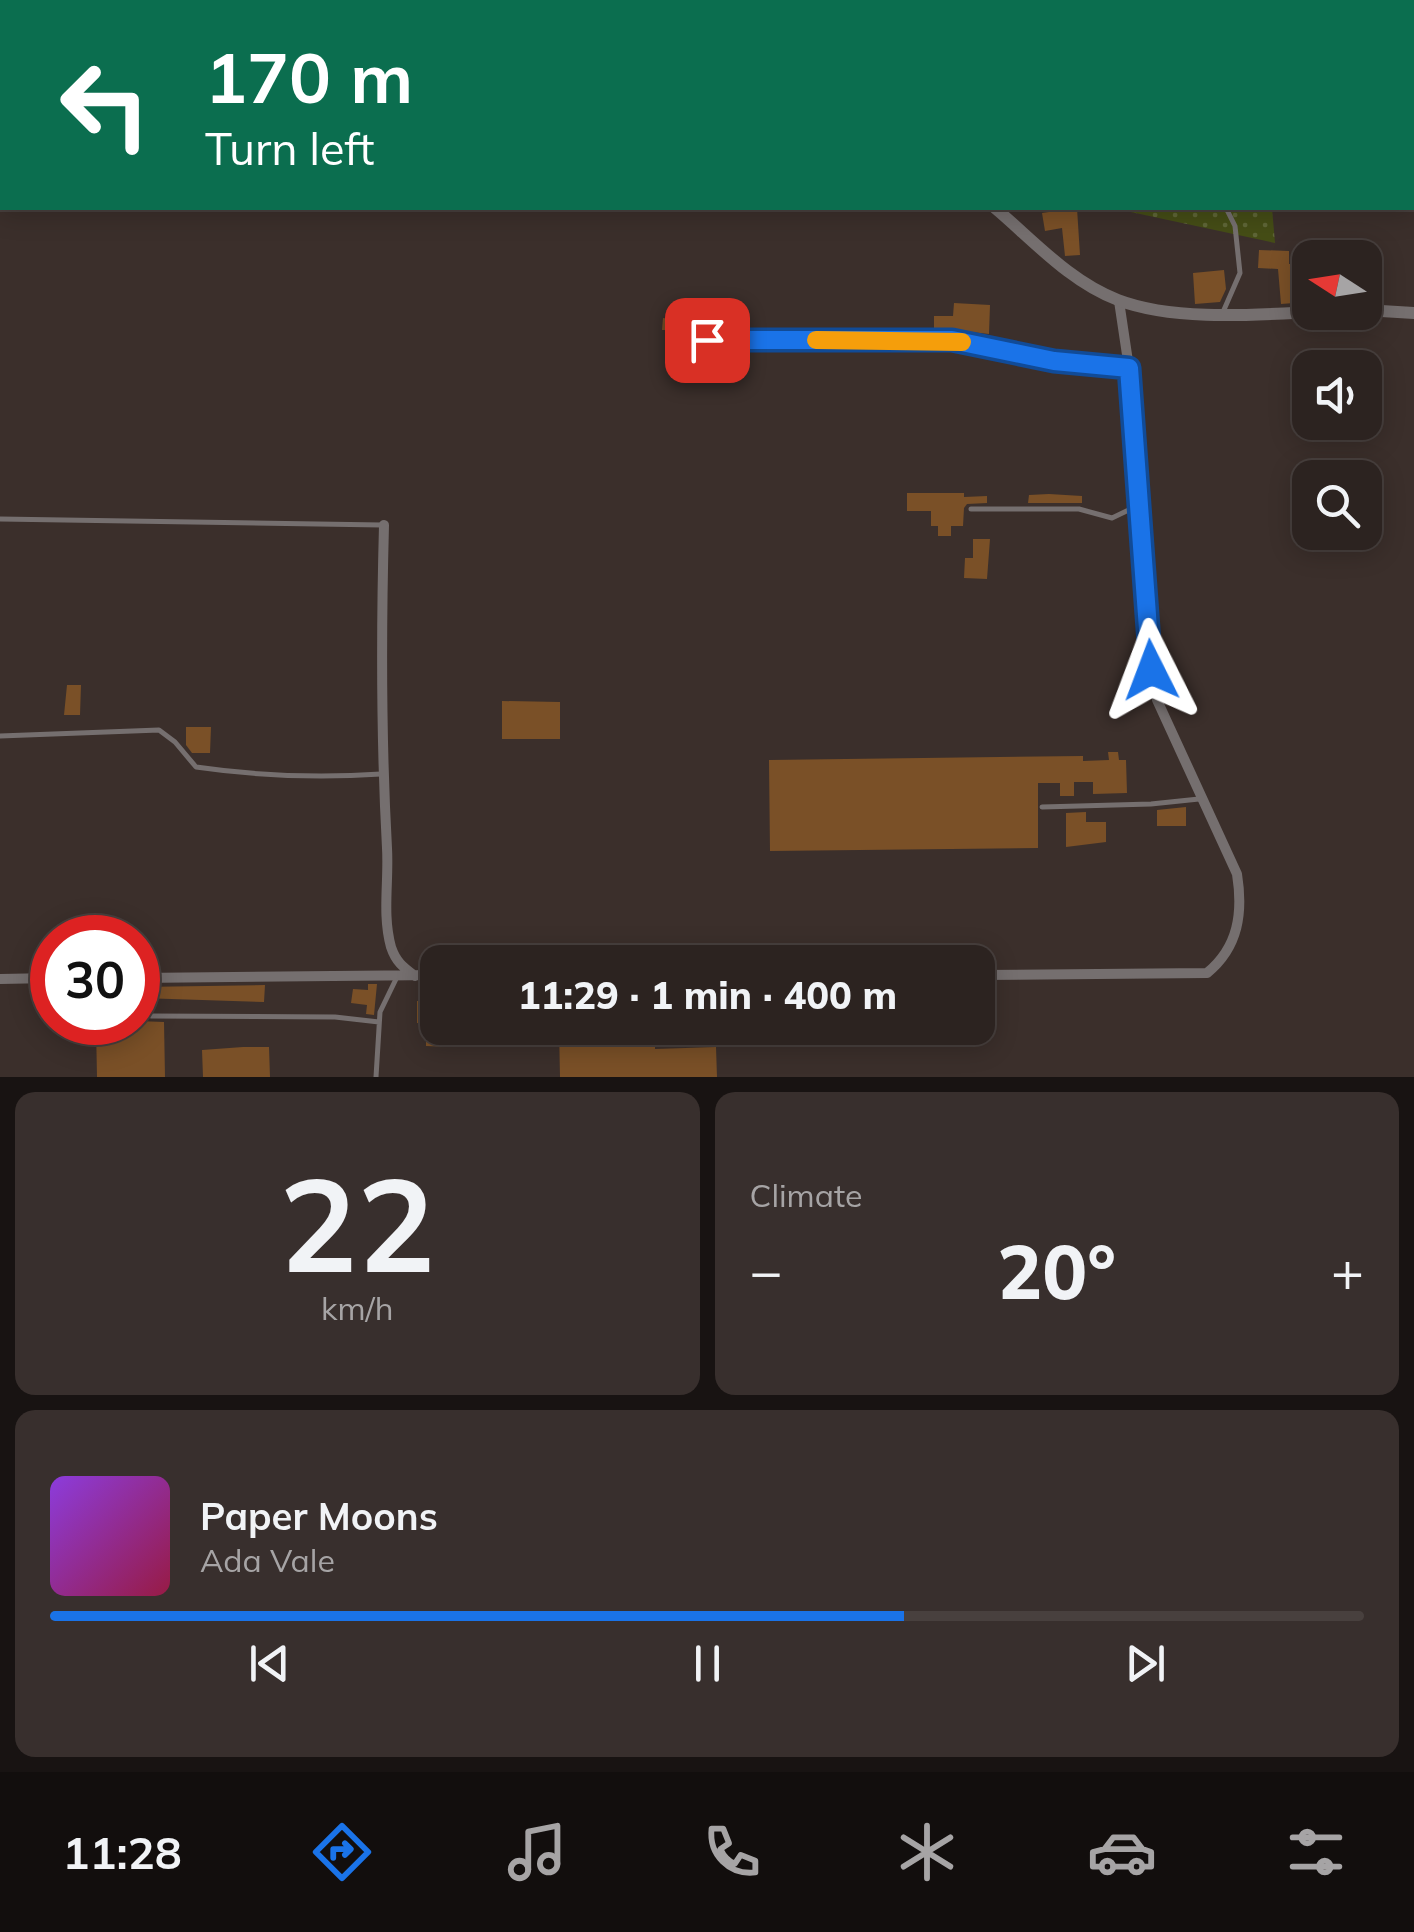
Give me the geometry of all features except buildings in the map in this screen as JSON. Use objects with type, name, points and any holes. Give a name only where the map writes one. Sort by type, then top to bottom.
[{"type":"street","points":[[996,210],[1054,260],[1120,301],[1222,314],[1292,312]]},
{"type":"street","points":[[995,975],[1207,974],[1224,960],[1242,903],[1237,874],[1157,700],[1151,670],[1129,368],[1120,301]]},
{"type":"street","points":[[1382,311],[1414,313]]},
{"type":"street","points":[[707,340],[952,340],[1054,361],[1129,368]]},
{"type":"street","points":[[384,525],[384,916],[398,963],[415,976]]},
{"type":"street","points":[[160,978],[420,976]]},
{"type":"street","points":[[0,979],[30,978]]},
{"type":"lane","points":[[1222,314],[1240,273],[1235,226],[1227,210]]},
{"type":"lane","points":[[971,509],[1079,509],[1112,518],[1140,504]]},
{"type":"lane","points":[[0,519],[384,525]]},
{"type":"lane","points":[[0,736],[159,730],[196,767],[316,778],[381,774]]},
{"type":"lane","points":[[1042,807],[1151,804],[1202,798]]},
{"type":"lane","points":[[376,1077],[380,1022],[386,994],[397,977]]},
{"type":"lane","points":[[160,1016],[335,1017],[380,1022]]},
{"type":"green space","points":[[1121,210],[1272,210],[1275,243]]},
{"type":"slow traffic","points":[[816,340],[962,342]]},
{"type":"route","points":[[707,340],[952,340],[1054,361],[1129,368],[1151,670]]}]
